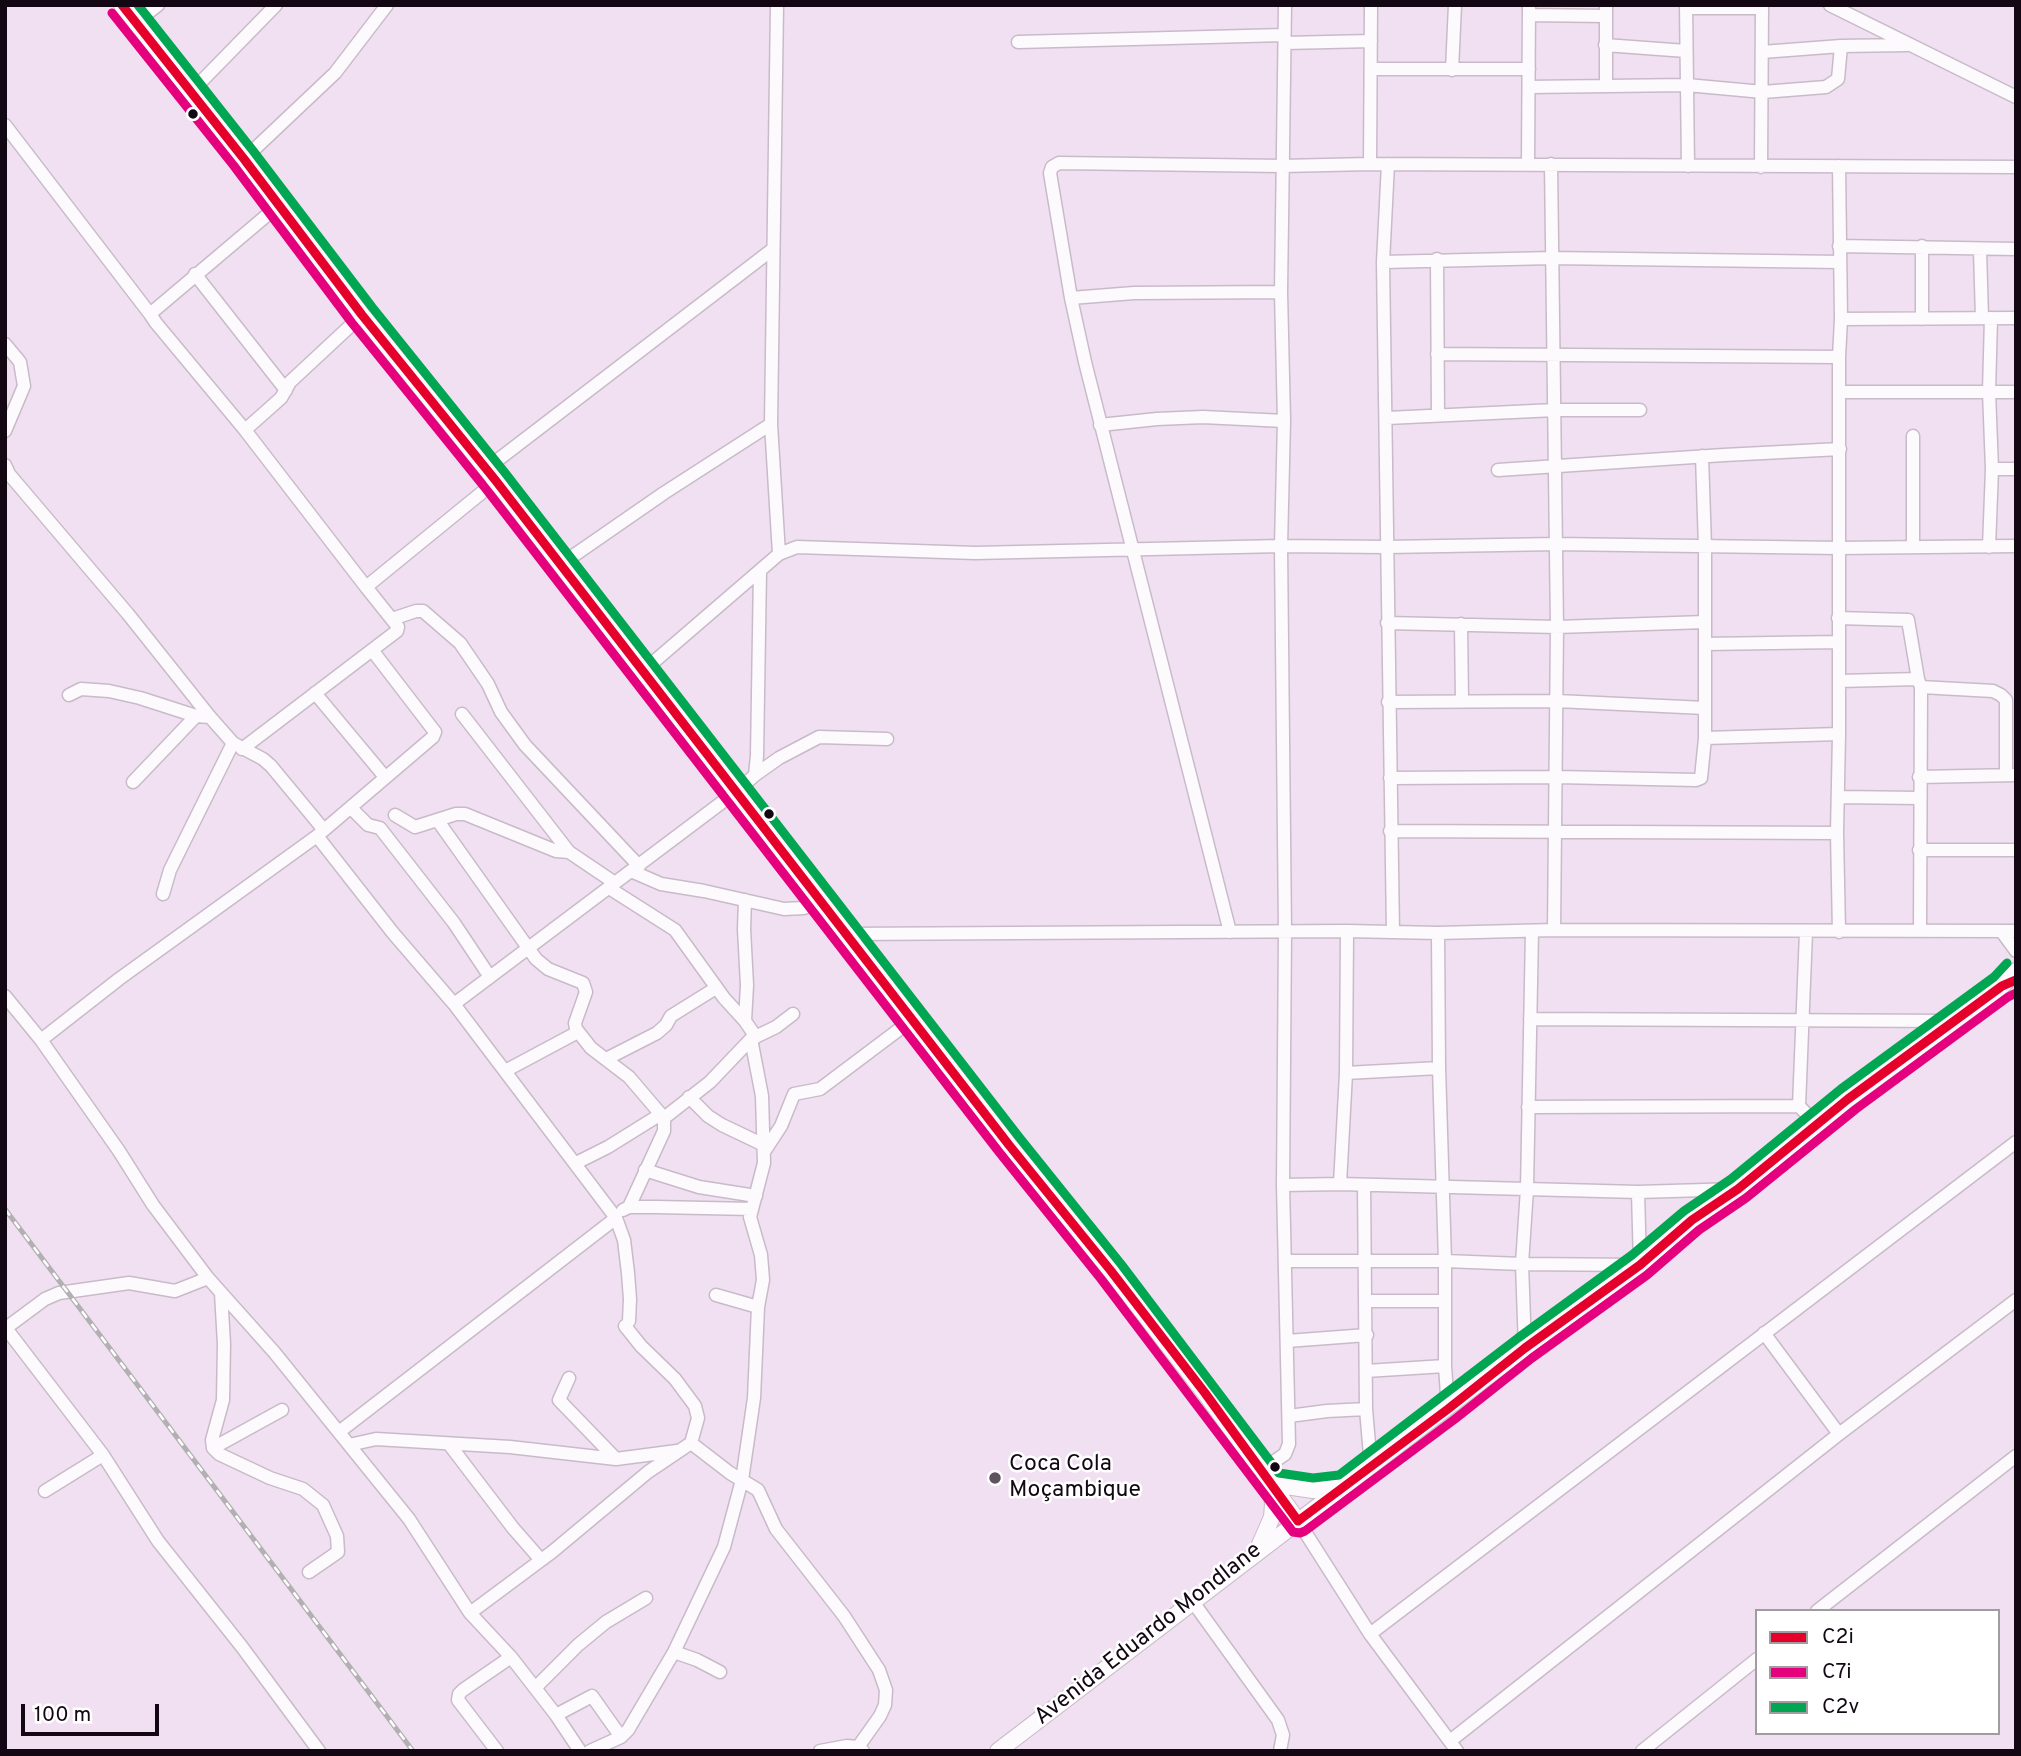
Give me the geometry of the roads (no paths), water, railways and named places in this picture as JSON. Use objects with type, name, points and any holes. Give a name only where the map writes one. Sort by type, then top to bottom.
[{"type":"main road","points":[[121,5],[1111,1271],[1298,1521]]},
{"type":"main road","name":"Avenida Eduardo Mondlane","points":[[998,1751],[1343,1486],[1640,1265],[1692,1220],[1738,1189],[1816,1124],[1953,1021],[2009,983],[2016,971]]},
{"type":"main road","points":[[1268,1479],[1313,1490],[1343,1486]]},
{"type":"main road","points":[[1257,1552],[1272,1517],[1273,1504],[1268,1479]]},
{"type":"street","points":[[136,22],[158,5]]},
{"type":"street","points":[[191,92],[276,5]]},
{"type":"street","points":[[244,159],[335,73],[387,5]]},
{"type":"street","points":[[777,5],[771,424],[779,554]]},
{"type":"street","points":[[1268,1479],[1289,1444],[1283,1185],[1285,932],[1281,546],[1285,5]]},
{"type":"street","points":[[1370,163],[1371,5]]},
{"type":"street","points":[[1452,70],[1455,5]]},
{"type":"street","points":[[1830,5],[2016,97]]},
{"type":"street","points":[[1852,5],[1865,21]]},
{"type":"street","points":[[1688,166],[1686,6],[1761,7],[1761,167]]},
{"type":"street","points":[[1528,164],[1529,10],[1606,11],[1606,85]]},
{"type":"street","points":[[1018,42],[1284,39],[1371,41]]},
{"type":"street","points":[[1605,45],[1686,51]]},
{"type":"street","points":[[1762,52],[1840,46],[1907,45]]},
{"type":"street","points":[[1529,87],[1687,85],[1763,92],[1826,87],[1838,79],[1840,46]]},
{"type":"street","points":[[1372,69],[1529,69]]},
{"type":"street","points":[[5,125],[398,629],[314,693],[237,746],[170,870],[163,894]]},
{"type":"street","points":[[1230,932],[1134,549],[1100,425],[1071,298],[1050,173],[1052,167],[1059,163],[1282,166],[1370,163],[2016,167]]},
{"type":"street","points":[[1388,164],[1383,262],[1393,932]]},
{"type":"street","points":[[1551,164],[1557,626],[1554,930]]},
{"type":"street","points":[[1839,166],[1839,932]]},
{"type":"street","points":[[150,314],[279,205]]},
{"type":"street","points":[[1839,246],[2016,249]]},
{"type":"street","points":[[1922,246],[1922,319]]},
{"type":"street","points":[[366,587],[491,475],[773,250]]},
{"type":"street","points":[[1980,250],[1986,318],[1992,469],[1989,547]]},
{"type":"street","points":[[1383,262],[1552,258],[1840,262]]},
{"type":"street","points":[[1437,259],[1438,415]]},
{"type":"street","points":[[195,274],[286,390]]},
{"type":"street","points":[[1071,298],[1134,293],[1281,292]]},
{"type":"street","points":[[245,430],[281,398],[290,382],[362,315]]},
{"type":"street","points":[[1841,319],[2016,318]]},
{"type":"street","points":[[5,344],[20,362],[24,386],[5,432]]},
{"type":"street","points":[[1437,354],[1839,357]]},
{"type":"street","points":[[1840,392],[2016,392]]},
{"type":"street","points":[[1387,418],[1555,410],[1640,410]]},
{"type":"street","points":[[1100,425],[1203,417],[1284,421]]},
{"type":"street","points":[[560,565],[771,424]]},
{"type":"street","points":[[1913,436],[1913,547]]},
{"type":"street","points":[[1498,470],[1840,449]]},
{"type":"street","points":[[1390,778],[1701,778],[1705,738],[1702,456]]},
{"type":"street","points":[[5,465],[9,474],[128,614],[210,717],[237,746],[271,766],[393,933],[454,1004],[615,1216],[625,1251],[631,1299],[627,1324],[641,1346],[675,1379],[695,1406],[698,1418],[687,1446],[639,1479],[541,1560],[470,1613]]},
{"type":"street","points":[[1992,469],[2016,469]]},
{"type":"street","points":[[642,672],[779,554],[797,547],[975,553],[1281,546],[1556,544],[1839,548],[2016,546]]},
{"type":"street","points":[[755,775],[760,571]]},
{"type":"street","points":[[392,619],[423,611],[460,643],[524,745],[635,868],[661,884],[794,910],[822,901]]},
{"type":"street","points":[[1838,618],[1908,621],[1919,683],[1920,931]]},
{"type":"street","points":[[1387,623],[1557,626],[1704,622]]},
{"type":"street","points":[[1461,624],[1462,701]]},
{"type":"street","points":[[1705,644],[1838,642]]},
{"type":"street","points":[[41,1041],[120,979],[321,833],[433,737],[435,732],[372,650]]},
{"type":"street","points":[[1839,681],[1919,683],[1993,691],[2006,700],[2011,775],[1919,777]]},
{"type":"street","points":[[69,695],[81,689],[109,691],[196,716],[210,717]]},
{"type":"street","points":[[314,693],[385,777]]},
{"type":"street","points":[[1388,702],[1557,701],[1705,708]]},
{"type":"street","points":[[463,714],[569,852],[675,930],[716,988],[746,1021],[753,1038],[762,1097],[764,1149],[752,1228],[763,1266],[758,1307],[754,1398],[742,1480],[724,1547],[674,1652],[634,1722],[621,1737],[590,1751]]},
{"type":"street","points":[[133,782],[196,716]]},
{"type":"street","points":[[1705,738],[1839,734]]},
{"type":"street","points":[[454,1004],[779,758],[819,737],[887,739]]},
{"type":"street","points":[[1838,797],[1919,798]]},
{"type":"street","points":[[351,808],[368,825],[380,828],[454,923],[491,977]]},
{"type":"street","points":[[395,815],[415,827],[456,814],[465,814],[556,851],[569,852]]},
{"type":"street","points":[[438,821],[528,949],[548,969],[577,979],[586,987],[575,1026],[578,1032],[591,1048],[608,1058],[629,1077],[662,1116],[665,1128],[629,1207]]},
{"type":"street","points":[[1390,831],[1837,833]]},
{"type":"street","points":[[1919,850],[2016,850]]},
{"type":"street","points":[[744,900],[746,1021]]},
{"type":"street","points":[[848,934],[1347,931],[1438,933],[1554,930],[2016,931]]},
{"type":"street","points":[[1340,1184],[1346,1073],[1347,931]]},
{"type":"street","points":[[1525,1349],[1522,1264],[1527,1189],[1532,931]]},
{"type":"street","points":[[1806,932],[1799,1106],[1816,1124]]},
{"type":"street","points":[[2002,932],[2016,951]]},
{"type":"street","points":[[1438,933],[1438,1068],[1444,1187],[1445,1366],[1448,1409]]},
{"type":"street","points":[[608,1058],[657,1033],[671,1016],[716,988]]},
{"type":"street","points":[[5,996],[41,1041],[119,1151],[153,1205],[208,1278],[274,1352],[409,1519],[470,1613],[511,1657],[580,1751]]},
{"type":"street","points":[[576,1163],[662,1116],[716,1076],[753,1038],[776,1027],[793,1014]]},
{"type":"street","points":[[764,1149],[781,1126],[794,1094],[820,1089],[913,1019]]},
{"type":"street","points":[[1530,1019],[1953,1021]]},
{"type":"street","points":[[505,1071],[578,1032]]},
{"type":"street","points":[[1346,1073],[1438,1068]]},
{"type":"street","points":[[689,1097],[715,1121],[764,1149]]},
{"type":"street","points":[[1528,1107],[1799,1106]]},
{"type":"street","points":[[1370,1634],[2016,1142]]},
{"type":"street","points":[[645,1170],[754,1203]]},
{"type":"street","points":[[1283,1185],[1340,1184],[1638,1192],[1738,1189]]},
{"type":"street","points":[[1364,1185],[1366,1409],[1371,1467]]},
{"type":"street","points":[[1284,1261],[1640,1265],[1638,1192]]},
{"type":"street","points":[[339,1432],[629,1207],[754,1203]]},
{"type":"street","points":[[208,1278],[175,1292],[128,1283],[59,1293],[46,1299],[6,1328],[103,1455],[165,1550],[242,1647],[319,1751]]},
{"type":"street","points":[[221,1293],[223,1399],[212,1440],[213,1448],[219,1454],[260,1473],[303,1489],[323,1505],[337,1536],[338,1552],[309,1572]]},
{"type":"street","points":[[716,1295],[758,1307]]},
{"type":"street","points":[[1298,1521],[1370,1634],[1454,1746],[1839,1434],[2016,1300]]},
{"type":"street","points":[[1365,1301],[1445,1301]]},
{"type":"street","points":[[1764,1333],[1839,1434]]},
{"type":"street","points":[[1287,1341],[1367,1335]]},
{"type":"street","points":[[1366,1371],[1445,1366]]},
{"type":"street","points":[[569,1378],[559,1400],[617,1459]]},
{"type":"street","points":[[1289,1416],[1366,1409]]},
{"type":"street","points":[[213,1448],[282,1410]]},
{"type":"street","points":[[349,1445],[376,1439],[510,1447],[617,1459],[687,1446],[758,1490],[776,1529],[844,1616],[879,1670],[886,1690],[885,1705],[861,1749],[847,1746],[820,1751]]},
{"type":"street","points":[[449,1444],[541,1560]]},
{"type":"street","points":[[45,1491],[103,1455]]},
{"type":"street","points":[[1820,1609],[2016,1457]]},
{"type":"street","points":[[535,1688],[578,1645],[606,1622],[646,1598]]},
{"type":"street","points":[[1193,1602],[1278,1720],[1283,1735],[1280,1751]]},
{"type":"street","points":[[674,1652],[705,1663],[720,1672]]},
{"type":"street","points":[[497,1751],[458,1700],[463,1690],[511,1657]]},
{"type":"street","points":[[1642,1751],[1755,1661]]},
{"type":"street","points":[[556,1715],[594,1696],[621,1737]]},
{"type":"railway","points":[[5,1209],[413,1751]]},
{"type":"place","name":"Coca Cola Moçambique","points":[[995,1478]]}]
